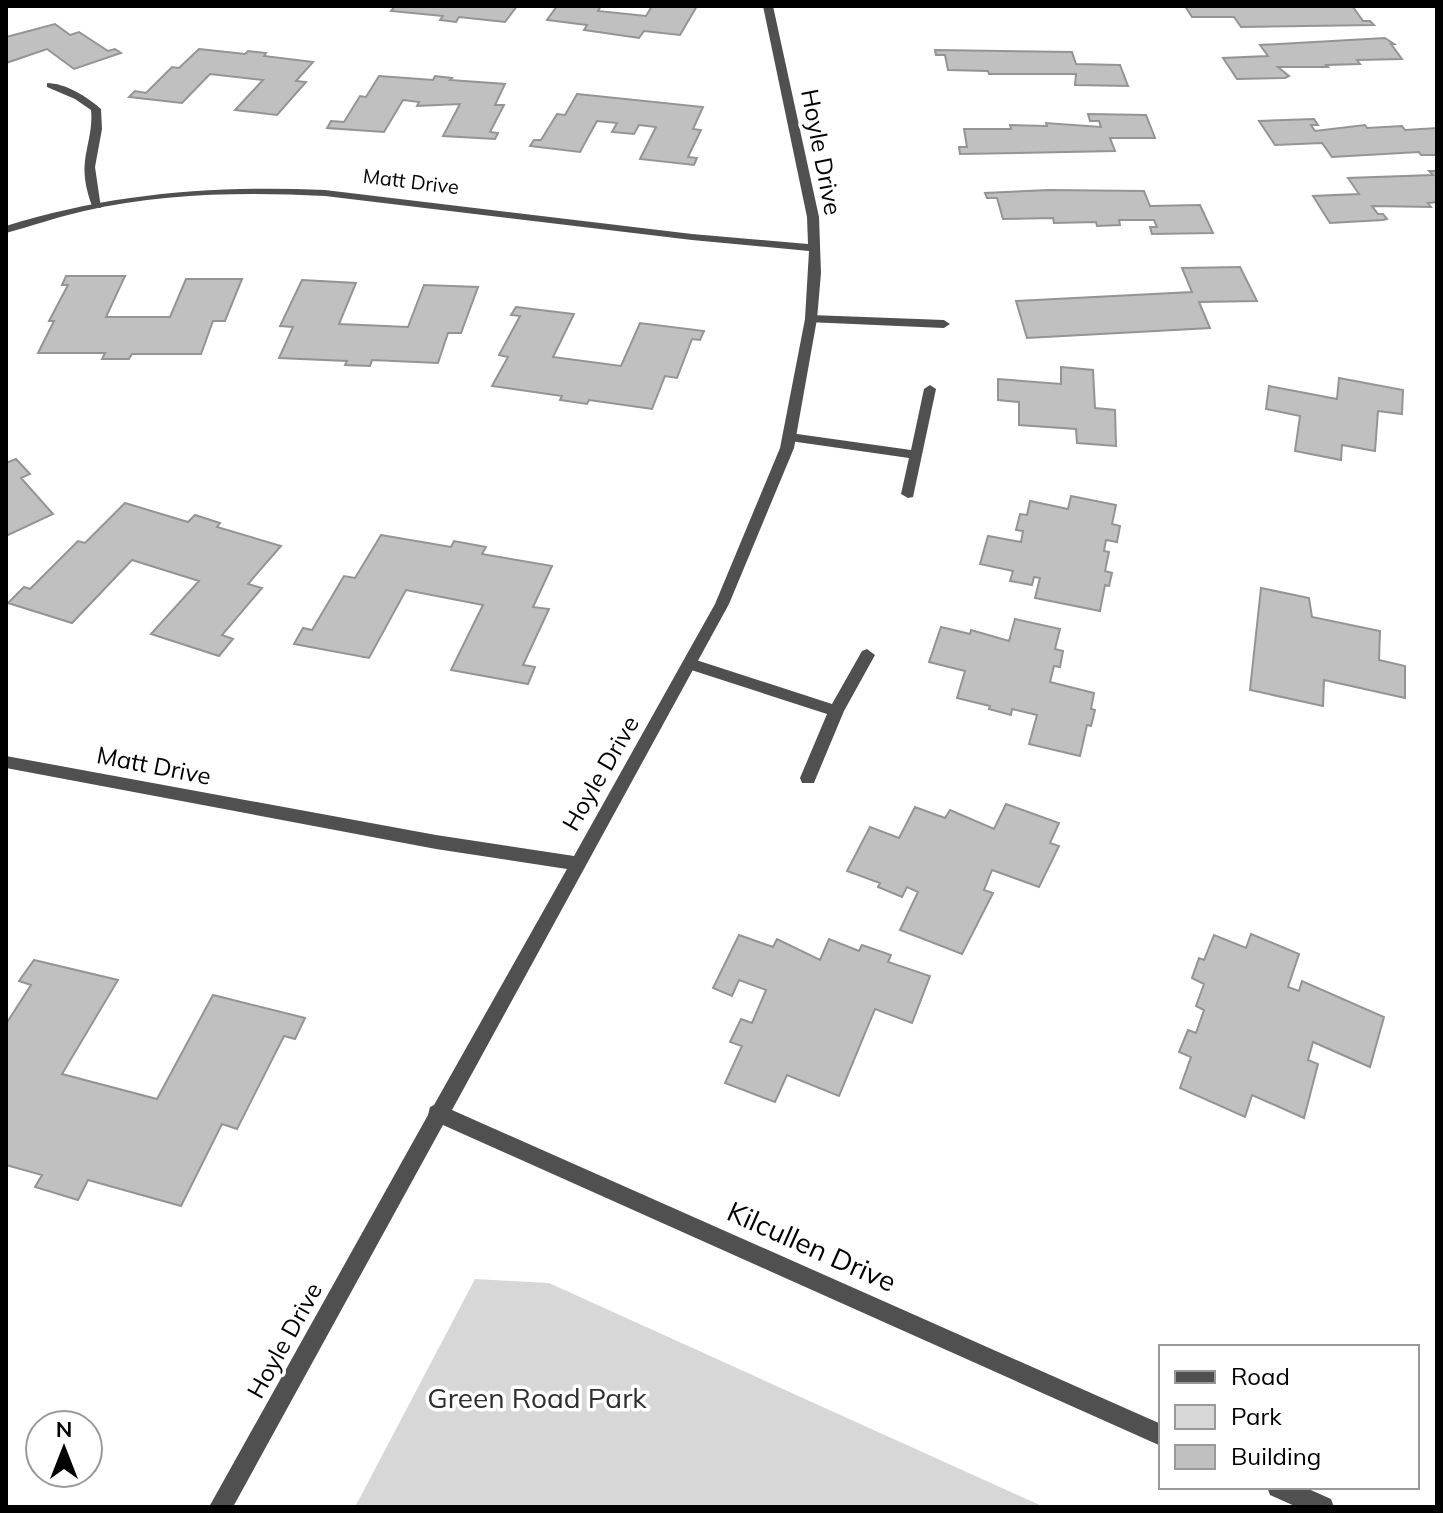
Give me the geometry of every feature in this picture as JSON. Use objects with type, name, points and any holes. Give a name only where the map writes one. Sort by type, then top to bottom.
[{"type":"street","name":"Hoyle Drive","points":[[220,1507],[722,604],[790,437],[811,319],[813,217],[768,6]]},
{"type":"street","points":[[50,85],[79,97],[96,109],[99,126],[90,162],[90,180],[97,206]]},
{"type":"street","name":"Matt Drive","points":[[6,230],[97,206],[189,192],[272,189],[813,248]]},
{"type":"street","points":[[811,319],[944,324]]},
{"type":"street","points":[[908,494],[930,389]]},
{"type":"street","points":[[790,437],[915,455]]},
{"type":"street","points":[[808,778],[836,711],[867,655]]},
{"type":"street","points":[[690,664],[836,711]]},
{"type":"street","name":"Matt Drive","points":[[6,762],[436,842],[576,863]]},
{"type":"street","name":"Kilcullen Drive","points":[[437,1113],[1159,1434]]},
{"type":"street","points":[[1282,1489],[1323,1507]]},
{"type":"green space","name":"Green Road Park","points":[[475,1279],[549,1283],[1044,1507],[355,1507]]},
{"type":"building","points":[[395,6],[517,6],[505,22],[459,17],[456,22],[440,20],[443,16],[391,11]]},
{"type":"building","points":[[557,6],[601,6],[598,11],[646,16],[652,6],[697,6],[680,35],[644,31],[639,38],[584,30],[587,25],[547,20]]},
{"type":"building","points":[[1185,6],[1353,7],[1363,21],[1374,25],[1241,27],[1234,17],[1192,17]]},
{"type":"building","points":[[55,24],[70,35],[79,32],[108,51],[115,49],[121,53],[74,69],[47,49],[6,63],[6,37]]},
{"type":"building","points":[[1385,38],[1394,44],[1391,44],[1402,59],[1357,60],[1360,64],[1326,65],[1328,67],[1278,67],[1289,76],[1285,78],[1237,79],[1223,58],[1268,56],[1260,45]]},
{"type":"building","points":[[199,49],[266,53],[264,56],[313,62],[296,81],[306,82],[277,115],[235,110],[263,80],[210,74],[182,103],[129,97],[135,91],[146,93],[172,67],[179,68]]},
{"type":"building","points":[[935,50],[1072,52],[1076,64],[1120,65],[1128,86],[1075,85],[1076,74],[989,74],[988,71],[948,70],[945,55],[936,55]]},
{"type":"building","points":[[379,76],[433,80],[435,76],[505,84],[495,105],[504,105],[490,132],[498,133],[495,139],[443,136],[460,104],[417,106],[419,102],[403,100],[384,132],[327,128],[331,121],[344,122],[360,96],[366,97]]},
{"type":"building","points":[[577,94],[703,107],[693,129],[701,130],[688,157],[697,158],[694,165],[640,159],[656,127],[639,125],[634,134],[612,132],[617,123],[597,121],[580,152],[530,146],[534,140],[541,140],[557,114],[565,115]]},
{"type":"building","points":[[1088,114],[1146,115],[1155,138],[1110,138],[1115,151],[960,154],[959,147],[967,147],[964,129],[1011,129],[1010,125],[1047,126],[1046,123],[1101,127],[1099,121],[1090,121]]},
{"type":"building","points":[[1314,119],[1318,125],[1311,125],[1315,131],[1365,125],[1367,128],[1402,126],[1405,130],[1437,128],[1437,155],[1421,155],[1419,152],[1332,157],[1322,143],[1275,145],[1259,121]]},
{"type":"building","points":[[1429,171],[1437,171],[1437,202],[1428,203],[1431,207],[1372,206],[1387,219],[1383,220],[1330,223],[1313,196],[1359,194],[1348,178],[1433,175]]},
{"type":"building","points":[[1144,191],[1150,206],[1200,205],[1213,233],[1152,234],[1150,227],[1157,227],[1154,220],[1119,220],[1120,225],[1097,226],[1096,222],[1054,223],[1053,218],[1003,219],[997,198],[987,198],[985,193]]},
{"type":"building","points":[[1240,267],[1257,301],[1199,302],[1210,328],[1027,338],[1016,301],[1192,292],[1182,268]]},
{"type":"building","points":[[66,276],[125,276],[106,317],[170,317],[186,279],[242,279],[225,321],[213,321],[201,354],[132,354],[129,359],[102,359],[105,353],[38,353],[54,321],[49,321],[68,285],[62,285]]},
{"type":"building","points":[[302,280],[356,283],[339,324],[408,327],[424,285],[478,287],[461,333],[448,333],[438,363],[372,360],[370,366],[345,365],[347,361],[279,358],[293,327],[280,326]]},
{"type":"building","points":[[516,307],[574,314],[553,357],[621,366],[640,323],[704,331],[700,340],[692,339],[677,378],[665,376],[652,409],[589,400],[587,404],[560,400],[562,396],[492,386],[508,357],[499,355],[520,316],[511,315]]},
{"type":"building","points":[[1061,367],[1093,370],[1095,408],[1115,410],[1116,446],[1077,443],[1076,429],[1019,425],[1019,402],[998,400],[998,379],[1061,384]]},
{"type":"building","points":[[1339,378],[1403,390],[1402,414],[1378,411],[1375,451],[1342,445],[1341,460],[1295,451],[1300,416],[1266,409],[1269,386],[1337,399]]},
{"type":"building","points":[[16,459],[30,474],[21,478],[53,514],[6,536],[6,463]]},
{"type":"building","points":[[1071,496],[1116,505],[1112,524],[1120,526],[1117,542],[1106,540],[1104,551],[1109,552],[1105,571],[1112,573],[1109,586],[1105,585],[1100,611],[1035,598],[1040,578],[1034,577],[1032,585],[1010,581],[1013,571],[980,564],[988,536],[1021,542],[1023,531],[1016,530],[1020,514],[1027,515],[1030,501],[1068,509]]},
{"type":"building","points":[[125,503],[188,522],[195,515],[220,523],[217,527],[281,546],[248,584],[262,588],[222,635],[233,639],[219,656],[151,634],[199,581],[132,560],[72,623],[8,603],[24,587],[30,589],[78,541],[85,543]]},
{"type":"building","points":[[381,535],[451,547],[454,541],[486,547],[482,554],[552,566],[533,607],[549,609],[523,665],[535,667],[528,684],[451,670],[483,605],[406,590],[369,658],[294,644],[303,628],[312,630],[344,576],[355,578]]},
{"type":"building","points":[[1261,588],[1309,598],[1312,617],[1380,631],[1379,660],[1405,666],[1405,698],[1324,680],[1323,706],[1250,690]]},
{"type":"building","points":[[1015,619],[1060,629],[1055,649],[1063,651],[1060,667],[1054,666],[1050,682],[1094,693],[1091,709],[1095,710],[1091,726],[1087,725],[1080,756],[1029,744],[1037,715],[1012,709],[1011,715],[957,698],[965,671],[929,662],[941,627],[970,634],[971,630],[1009,641]]},
{"type":"building","points":[[1006,804],[1059,823],[1050,843],[1059,846],[1039,887],[992,870],[984,890],[993,893],[962,954],[900,930],[918,892],[907,887],[902,897],[878,887],[880,883],[847,871],[870,827],[899,838],[915,807],[945,818],[950,810],[994,829]]},
{"type":"building","points":[[1251,934],[1299,954],[1288,987],[1299,991],[1302,981],[1384,1017],[1370,1067],[1313,1042],[1308,1060],[1318,1064],[1304,1118],[1252,1095],[1245,1117],[1180,1088],[1191,1057],[1179,1052],[1188,1030],[1196,1033],[1204,1010],[1196,1006],[1204,984],[1192,978],[1199,958],[1204,960],[1214,935],[1246,948]]},
{"type":"building","points":[[739,935],[773,947],[777,939],[820,960],[829,939],[859,951],[862,945],[891,955],[888,962],[930,976],[912,1023],[875,1009],[839,1096],[787,1075],[775,1102],[725,1083],[742,1046],[730,1042],[741,1019],[752,1023],[766,990],[739,980],[732,996],[713,988]]},
{"type":"building","points":[[34,960],[118,980],[62,1074],[157,1099],[213,995],[305,1018],[295,1039],[284,1036],[237,1129],[222,1124],[181,1206],[88,1180],[78,1200],[35,1187],[42,1175],[6,1165],[6,1024],[31,985],[19,981]]}]
